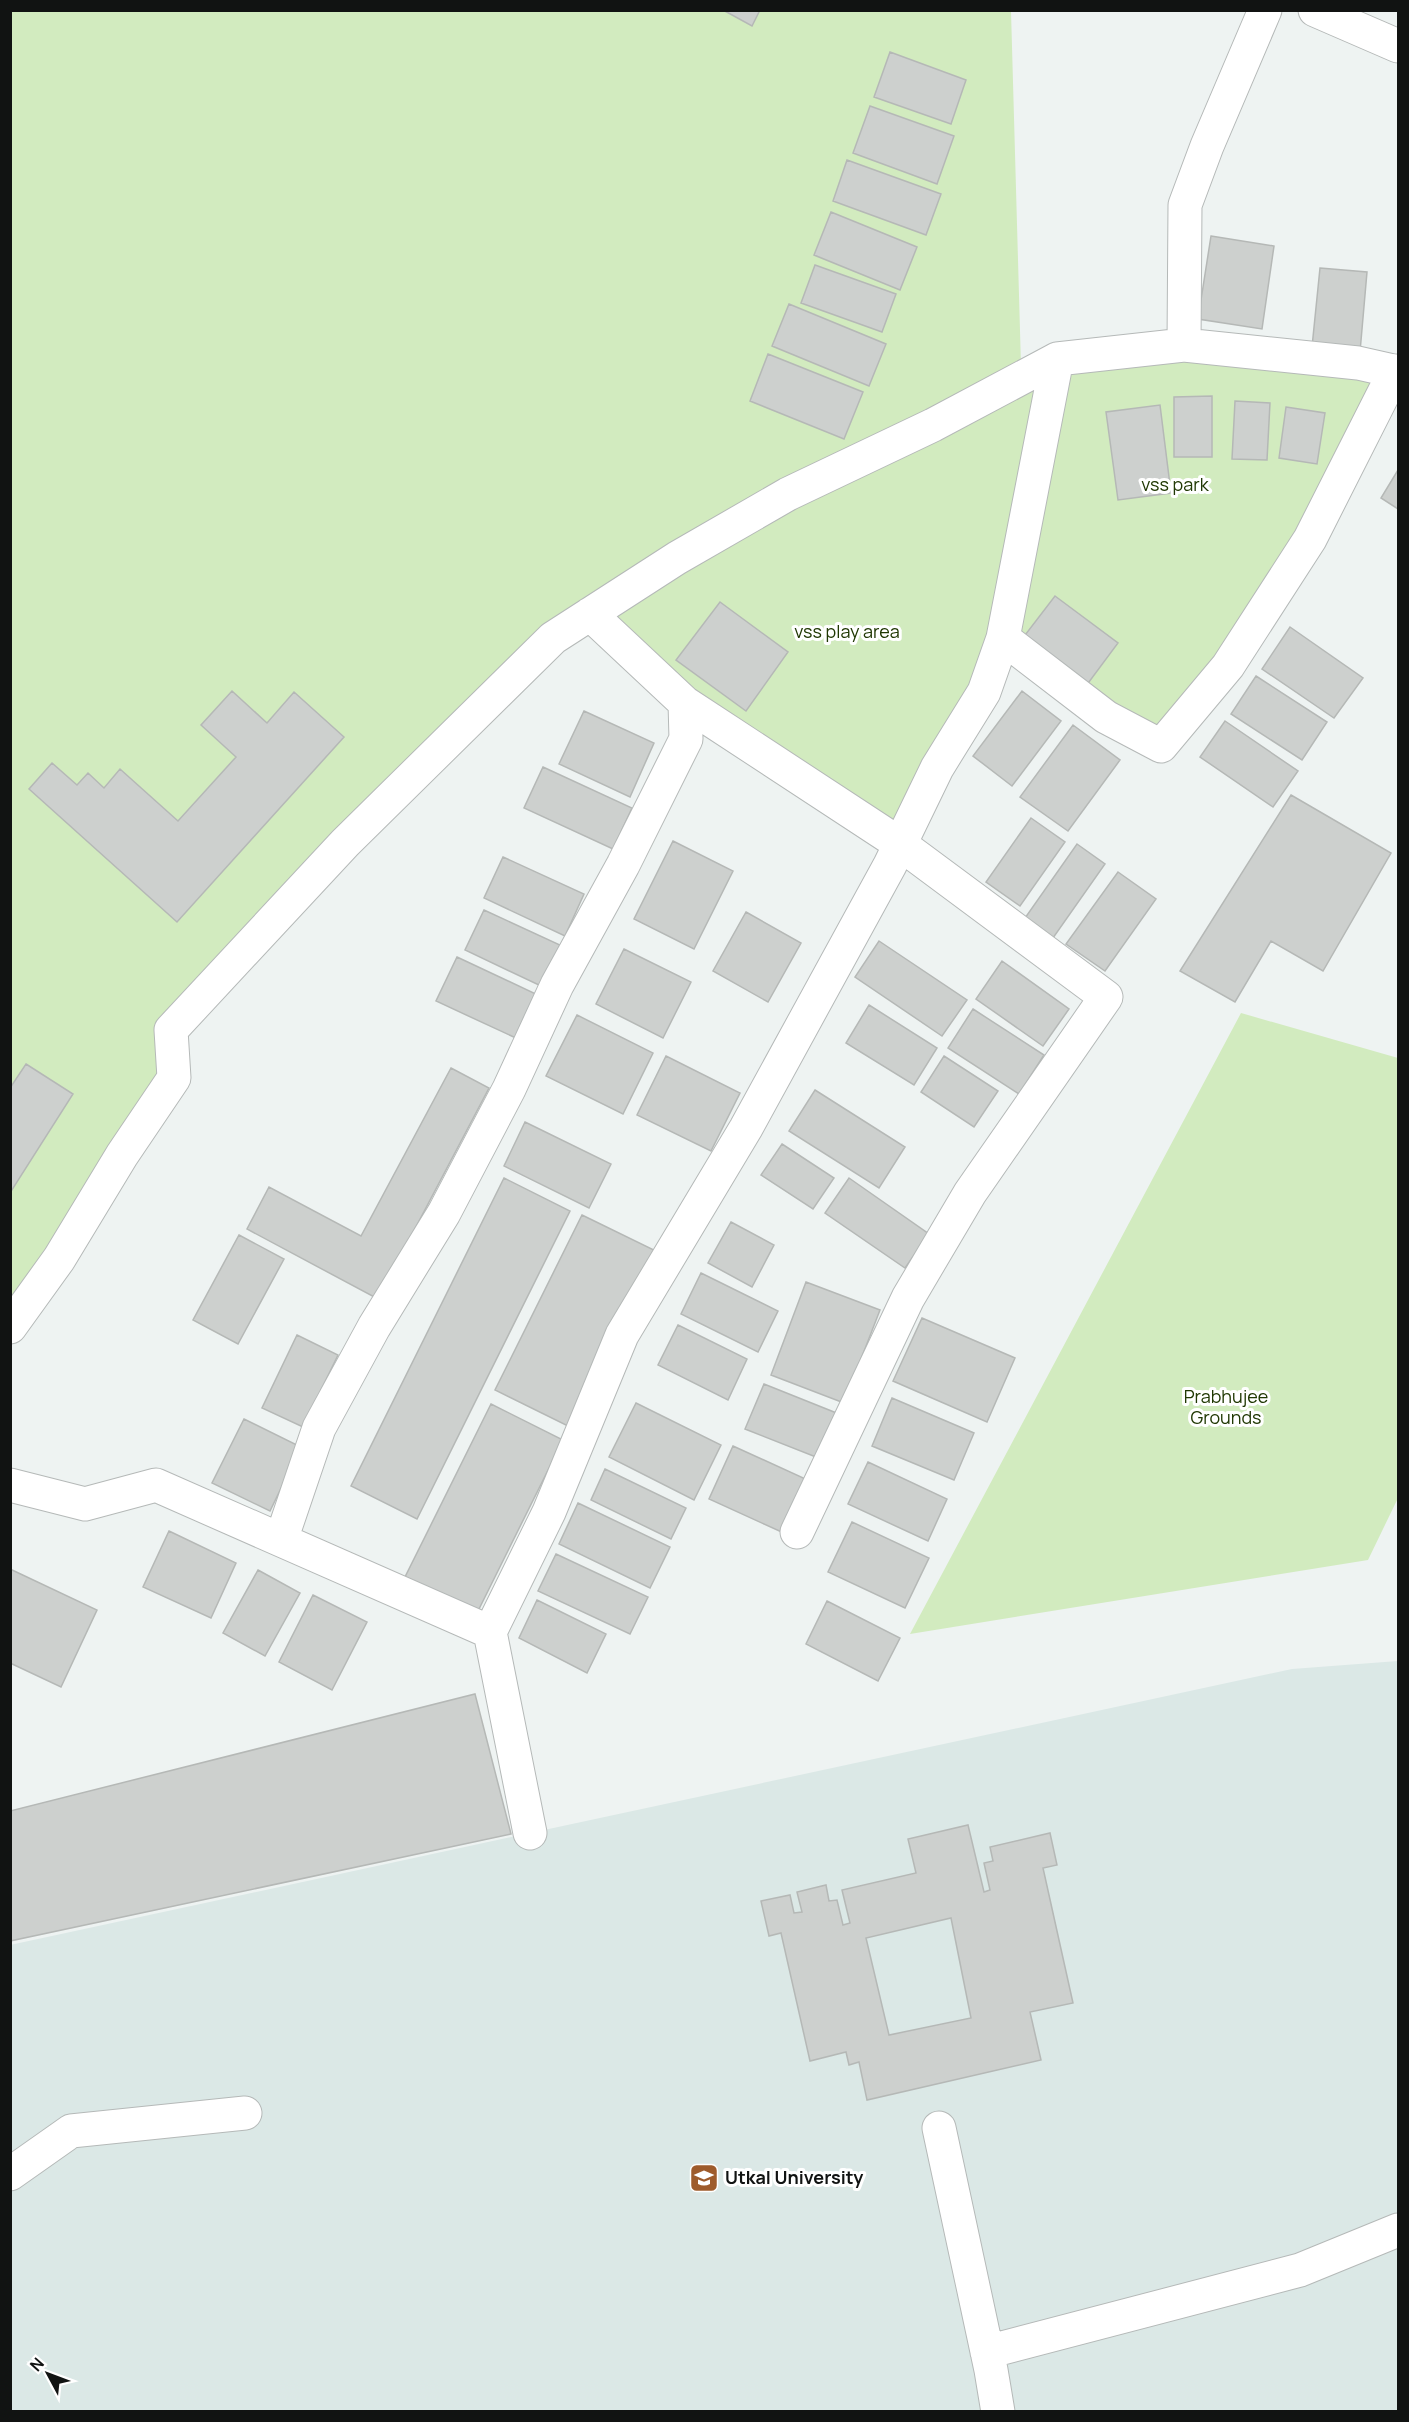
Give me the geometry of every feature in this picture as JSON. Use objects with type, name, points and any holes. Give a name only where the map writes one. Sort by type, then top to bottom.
[{"type":"street","points":[[1184,345],[1185,205],[1207,146],[1265,10]]},
{"type":"street","points":[[1315,10],[1398,46]]},
{"type":"street","points":[[10,1327],[59,1259],[122,1155],[174,1078],[171,1030],[345,843],[553,638],[677,558],[788,494],[933,426],[1057,359],[1184,345],[1358,363],[1397,371],[1310,539],[1228,666],[1161,746],[1106,717],[1003,638]]},
{"type":"street","points":[[530,1833],[490,1632],[549,1512],[622,1335],[746,1128],[900,844],[937,768],[984,692],[1003,638],[1057,359]]},
{"type":"street","points":[[590,614],[686,703],[900,844],[1106,997],[970,1193],[908,1298],[797,1532]]},
{"type":"street","points":[[281,1540],[319,1428],[374,1327],[444,1213],[509,1089],[557,985],[623,865],[686,739],[686,703]]},
{"type":"street","points":[[10,1485],[85,1504],[156,1485],[490,1632]]},
{"type":"street","points":[[10,2174],[71,2131],[245,2113]]},
{"type":"street","points":[[939,2128],[998,2412]]},
{"type":"street","points":[[987,2352],[1300,2270],[1398,2230]]},
{"type":"shaded area","name":"Utkal University","points":[[1398,1661],[1398,2411],[11,2411],[10,1945],[1292,1669]]},
{"type":"green space","points":[[11,11],[1011,11],[1021,366],[631,576],[178,1011],[164,1073],[11,1322]]},
{"type":"green space","name":"vss park","points":[[1126,352],[1393,372],[1347,458],[1159,745],[1003,638],[1057,361]]},
{"type":"green space","name":"vss play area","points":[[1051,367],[1002,624],[897,836],[790,764],[594,615]]},
{"type":"green space","name":"Prabhujee Grounds","points":[[1241,1013],[1398,1058],[1398,1498],[1368,1560],[910,1634]]},
{"type":"building","points":[[723,10],[760,10],[752,26]]},
{"type":"building","points":[[890,52],[966,80],[951,124],[874,97]]},
{"type":"building","points":[[870,106],[954,136],[937,184],[853,153]]},
{"type":"building","points":[[847,160],[941,194],[926,235],[833,201]]},
{"type":"building","points":[[831,212],[917,247],[900,290],[814,255]]},
{"type":"building","points":[[1211,236],[1274,246],[1262,329],[1198,319]]},
{"type":"building","points":[[815,265],[896,294],[882,332],[801,303]]},
{"type":"building","points":[[1320,268],[1367,272],[1360,352],[1312,347]]},
{"type":"building","points":[[789,304],[886,344],[869,386],[772,346]]},
{"type":"building","points":[[768,354],[863,392],[844,439],[750,401]]},
{"type":"building","points":[[1212,396],[1212,457],[1174,457],[1174,397]]},
{"type":"building","points":[[1235,401],[1270,403],[1267,460],[1232,459]]},
{"type":"building","points":[[1160,405],[1171,493],[1118,500],[1106,412]]},
{"type":"building","points":[[1286,407],[1325,413],[1317,464],[1279,458]]},
{"type":"building","points":[[1398,470],[1398,509],[1381,498]]},
{"type":"building","points":[[1055,596],[1118,643],[1086,686],[1022,639]]},
{"type":"building","points":[[720,602],[788,652],[746,711],[676,660]]},
{"type":"building","points":[[1290,627],[1363,678],[1334,718],[1262,669]]},
{"type":"building","points":[[1256,676],[1327,722],[1302,760],[1231,714]]},
{"type":"building","points":[[232,691],[267,723],[294,692],[344,737],[177,922],[29,789],[52,763],[77,785],[88,773],[104,788],[120,769],[178,821],[236,757],[201,725]]},
{"type":"building","points":[[1022,691],[1061,721],[1012,786],[973,756]]},
{"type":"building","points":[[584,711],[654,743],[630,797],[559,764]]},
{"type":"building","points":[[1225,721],[1298,771],[1273,807],[1200,757]]},
{"type":"building","points":[[1073,725],[1120,760],[1068,831],[1020,797]]},
{"type":"building","points":[[543,767],[632,808],[613,849],[524,808]]},
{"type":"building","points":[[1291,795],[1391,853],[1323,971],[1271,941],[1235,1002],[1180,971]]},
{"type":"building","points":[[1031,818],[1065,842],[1020,906],[986,882]]},
{"type":"building","points":[[673,841],[733,871],[694,949],[634,919]]},
{"type":"building","points":[[1077,844],[1105,864],[1053,938],[1025,918]]},
{"type":"building","points":[[503,857],[584,894],[565,936],[484,898]]},
{"type":"building","points":[[1118,872],[1156,899],[1105,971],[1066,944]]},
{"type":"building","points":[[484,910],[560,945],[541,986],[465,950]]},
{"type":"building","points":[[746,912],[801,943],[768,1002],[713,971]]},
{"type":"building","points":[[879,941],[967,1000],[942,1036],[855,977]]},
{"type":"building","points":[[624,949],[691,982],[663,1038],[596,1004]]},
{"type":"building","points":[[457,957],[538,995],[518,1039],[436,1001]]},
{"type":"building","points":[[1002,961],[1069,1009],[1043,1046],[976,999]]},
{"type":"building","points":[[869,1005],[937,1048],[914,1085],[846,1043]]},
{"type":"building","points":[[973,1009],[1044,1055],[1019,1094],[948,1048]]},
{"type":"building","points":[[577,1015],[653,1053],[623,1114],[546,1076]]},
{"type":"building","points":[[666,1056],[740,1093],[711,1151],[637,1115]]},
{"type":"building","points":[[944,1056],[998,1091],[974,1127],[921,1092]]},
{"type":"building","points":[[26,1064],[73,1094],[10,1193],[10,1088]]},
{"type":"building","points":[[451,1068],[489,1088],[378,1299],[247,1229],[269,1187],[361,1236]]},
{"type":"building","points":[[815,1090],[905,1147],[879,1188],[789,1131]]},
{"type":"building","points":[[525,1122],[611,1164],[589,1208],[504,1166]]},
{"type":"building","points":[[782,1144],[834,1178],[813,1209],[761,1175]]},
{"type":"building","points":[[504,1178],[570,1211],[417,1519],[351,1486]]},
{"type":"building","points":[[849,1178],[929,1234],[905,1268],[825,1213]]},
{"type":"building","points":[[582,1215],[658,1252],[570,1427],[495,1390]]},
{"type":"building","points":[[731,1222],[774,1245],[752,1287],[708,1263]]},
{"type":"building","points":[[239,1235],[284,1259],[238,1344],[193,1320]]},
{"type":"building","points":[[701,1273],[778,1311],[758,1352],[681,1314]]},
{"type":"building","points":[[806,1282],[880,1310],[844,1403],[771,1375]]},
{"type":"building","points":[[922,1318],[1015,1358],[987,1422],[893,1381]]},
{"type":"building","points":[[678,1325],[747,1359],[728,1400],[658,1365]]},
{"type":"building","points":[[297,1335],[338,1355],[303,1427],[262,1408]]},
{"type":"building","points":[[764,1384],[839,1414],[821,1459],[745,1429]]},
{"type":"building","points":[[892,1398],[974,1433],[954,1480],[872,1446]]},
{"type":"building","points":[[636,1403],[721,1445],[694,1500],[609,1457]]},
{"type":"building","points":[[491,1404],[563,1440],[477,1613],[405,1577]]},
{"type":"building","points":[[244,1419],[301,1447],[270,1511],[212,1483]]},
{"type":"building","points":[[733,1446],[810,1481],[786,1534],[709,1499]]},
{"type":"building","points":[[868,1462],[947,1499],[928,1541],[848,1504]]},
{"type":"building","points":[[605,1469],[686,1508],[671,1539],[591,1500]]},
{"type":"building","points":[[578,1503],[670,1547],[650,1588],[559,1544]]},
{"type":"building","points":[[852,1522],[929,1558],[905,1608],[828,1572]]},
{"type":"building","points":[[169,1531],[236,1563],[211,1618],[143,1587]]},
{"type":"building","points":[[556,1554],[648,1597],[630,1634],[538,1591]]},
{"type":"building","points":[[10,1569],[97,1610],[61,1687],[10,1663]]},
{"type":"building","points":[[258,1570],[300,1593],[265,1656],[223,1633]]},
{"type":"building","points":[[313,1595],[367,1622],[332,1690],[279,1662]]},
{"type":"building","points":[[537,1600],[606,1634],[587,1673],[519,1638]]},
{"type":"building","points":[[827,1601],[900,1638],[878,1681],[806,1644]]},
{"type":"building","points":[[475,1694],[511,1834],[10,1941],[10,1811]]},
{"type":"building","points":[[968,1825],[984,1892],[990,1890],[984,1863],[993,1861],[990,1847],[1050,1833],[1057,1865],[1043,1868],[1073,2003],[1030,2012],[1041,2060],[867,2100],[859,2062],[849,2065],[846,2052],[810,2061],[781,1933],[769,1936],[761,1901],[790,1895],[794,1913],[802,1912],[797,1892],[826,1885],[829,1901],[837,1900],[843,1925],[850,1923],[842,1890],[916,1873],[908,1839]],"holes":[[[951,1918],[971,2018],[889,2035],[866,1938]]]},
{"type":"place","name":"Utkal University","points":[[704,2178]]}]
